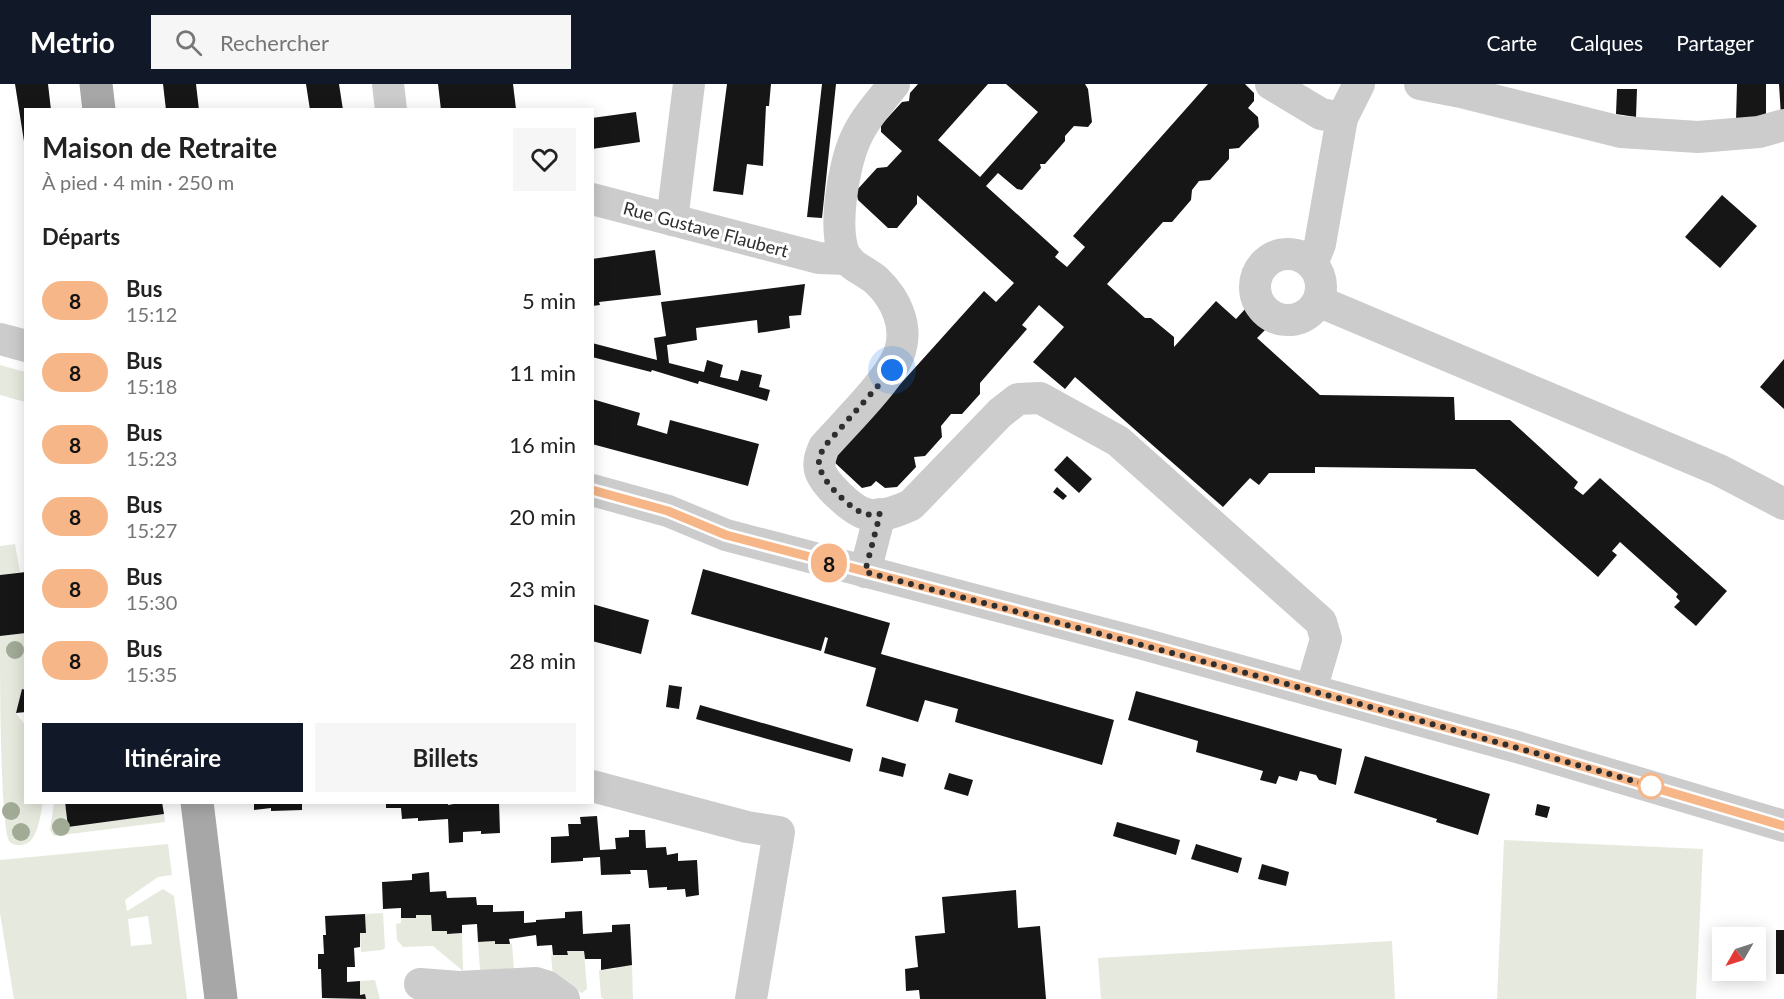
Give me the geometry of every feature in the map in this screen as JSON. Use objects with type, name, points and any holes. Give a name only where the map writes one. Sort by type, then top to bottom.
[{"type":"main road","points":[[96,84],[99,108]]},
{"type":"main road","points":[[197,804],[221,999]]},
{"type":"street","points":[[388,84],[391,108]]},
{"type":"street","points":[[672,220],[689,84]]},
{"type":"street","points":[[894,84],[862,126],[854,142],[848,161],[838,222],[840,240],[833,259],[878,282],[900,311],[901,350],[892,370],[824,447],[819,461],[820,471],[826,481],[852,507],[867,514],[897,511],[911,505],[1000,413],[1018,399],[1040,398],[1118,441],[1321,622],[1326,639],[1311,690]]},
{"type":"street","points":[[1271,84],[1322,114],[1342,118]]},
{"type":"street","points":[[1312,264],[1320,244],[1342,118],[1359,84]]},
{"type":"street","points":[[1420,84],[1621,132],[1698,136],[1759,132],[1784,125]]},
{"type":"street","name":"Rue Gustave Flaubert","points":[[594,200],[833,259]]},
{"type":"street","points":[[1282,254],[1303,258],[1312,264],[1320,282],[1318,301],[1305,315],[1286,321],[1276,319],[1266,313],[1255,296],[1257,274],[1263,265],[1282,254]]},
{"type":"street","points":[[1318,301],[1719,470],[1784,504]]},
{"type":"street","points":[[0,339],[24,345]]},
{"type":"street","points":[[594,491],[668,511],[726,535],[1311,690],[1784,825]]},
{"type":"street","points":[[865,572],[880,514]]},
{"type":"street","points":[[594,787],[747,827],[780,832],[751,999]]},
{"type":"street","points":[[420,984],[459,987],[536,983],[564,999]]},
{"type":"shaded area","points":[[0,365],[24,372],[24,402],[0,395]]},
{"type":"shaded area","points":[[15,544],[20,572],[0,575],[0,546]]},
{"type":"shaded area","points":[[24,633],[24,689],[22,689],[16,713],[24,724],[24,804],[43,804],[35,834],[32,839],[22,845],[9,841],[6,829],[1,744],[0,636]]},
{"type":"shaded area","points":[[54,804],[65,804],[69,827],[164,814],[165,822],[54,836],[50,830]]},
{"type":"shaded area","points":[[1504,840],[1703,849],[1696,999],[1497,999]]},
{"type":"shaded area","points":[[168,844],[172,875],[158,877],[125,900],[127,911],[163,889],[174,896],[187,999],[14,999],[0,913],[0,860]],"holes":[[[148,916],[152,944],[131,946],[128,919]]]},
{"type":"shaded area","points":[[383,913],[385,948],[361,952],[360,933],[366,933],[365,914]]},
{"type":"shaded area","points":[[416,915],[431,915],[432,931],[447,931],[448,934],[462,933],[463,971],[433,946],[403,947],[397,940],[396,924],[401,923],[401,918],[416,918]]},
{"type":"shaded area","points":[[495,941],[496,944],[512,944],[514,970],[483,975],[480,970],[478,942]]},
{"type":"shaded area","points":[[1392,941],[1395,999],[1101,999],[1098,958]]},
{"type":"shaded area","points":[[567,951],[584,951],[587,989],[582,993],[553,976],[551,955],[568,955]]},
{"type":"shaded area","points":[[632,965],[633,999],[604,999],[601,997],[599,970]]},
{"type":"shaded area","points":[[375,980],[380,999],[366,999],[365,994],[360,995],[360,981]]},
{"type":"building","points":[[15,84],[48,84],[51,108],[24,108],[24,141]]},
{"type":"building","points":[[163,84],[196,84],[199,108],[166,108]]},
{"type":"building","points":[[306,84],[339,84],[343,108],[310,108]]},
{"type":"building","points":[[438,84],[513,84],[516,108],[441,108]]},
{"type":"building","points":[[727,84],[771,84],[769,106],[766,106],[763,166],[747,164],[743,195],[713,191]]},
{"type":"building","points":[[822,84],[836,84],[822,218],[807,217]]},
{"type":"building","points":[[918,84],[988,84],[938,140],[980,177],[1038,112],[1006,84],[1085,84],[1088,89],[1092,122],[1088,127],[1074,126],[1065,136],[1065,141],[1045,164],[1040,164],[1041,168],[1022,190],[1017,189],[998,173],[986,186],[1059,252],[1055,257],[1067,267],[1085,247],[1073,236],[1208,84],[1245,84],[1254,93],[1254,101],[1248,108],[1258,117],[1259,127],[1239,148],[1229,149],[1229,159],[1210,180],[1199,181],[1192,190],[1191,200],[1172,222],[1163,222],[1107,284],[1145,318],[1151,318],[1174,337],[1174,347],[1216,301],[1236,319],[1246,308],[1268,327],[1257,338],[1320,395],[1454,397],[1455,420],[1510,420],[1578,482],[1574,488],[1583,495],[1600,478],[1727,591],[1696,626],[1674,607],[1680,601],[1676,597],[1678,594],[1620,542],[1612,551],[1617,555],[1598,577],[1475,469],[1315,467],[1315,473],[1269,473],[1259,485],[1250,478],[1223,507],[1075,377],[1065,389],[1033,362],[1064,327],[1039,305],[1022,325],[1027,329],[980,383],[980,394],[962,414],[951,414],[941,426],[942,437],[925,456],[914,457],[916,467],[897,487],[885,488],[876,481],[871,486],[862,488],[832,460],[984,291],[996,302],[1014,283],[917,195],[917,204],[897,228],[888,228],[858,200],[856,191],[877,168],[887,167],[902,151],[881,132],[881,125],[902,102],[909,101],[910,93]]},
{"type":"building","points":[[1737,84],[1766,84],[1766,118],[1736,121]]},
{"type":"building","points":[[1779,84],[1784,84],[1784,115],[1781,116]]},
{"type":"building","points":[[1617,89],[1637,89],[1636,117],[1616,114]]},
{"type":"building","points":[[636,112],[640,142],[594,149],[594,118]]},
{"type":"building","points":[[1722,195],[1757,226],[1720,268],[1685,237]]},
{"type":"building","points":[[655,250],[661,295],[599,302],[600,305],[594,306],[594,259]]},
{"type":"building","points":[[805,284],[801,315],[789,316],[790,328],[758,333],[757,320],[696,328],[697,340],[667,345],[669,363],[704,372],[707,360],[723,365],[720,377],[738,381],[741,370],[762,375],[759,387],[770,390],[767,401],[699,381],[698,384],[652,370],[651,372],[594,358],[594,344],[657,360],[654,338],[666,336],[661,302]]},
{"type":"building","points":[[1784,359],[1784,409],[1760,387]]},
{"type":"building","points":[[594,400],[640,413],[637,425],[667,434],[670,420],[759,444],[748,486],[594,445]]},
{"type":"building","points":[[1067,456],[1092,479],[1079,493],[1054,470]]},
{"type":"building","points":[[1057,487],[1067,496],[1063,500],[1053,492]]},
{"type":"building","points":[[703,569],[890,623],[881,654],[1114,720],[1102,765],[955,722],[958,709],[925,700],[918,722],[866,706],[876,668],[824,653],[828,638],[825,637],[821,651],[691,614]]},
{"type":"building","points":[[24,572],[24,633],[0,636],[0,575]]},
{"type":"building","points":[[594,605],[649,620],[641,654],[594,642]]},
{"type":"building","points":[[669,685],[682,687],[679,709],[666,707]]},
{"type":"building","points":[[22,689],[24,690],[24,712],[16,713]]},
{"type":"building","points":[[1136,691],[1342,749],[1336,785],[1319,780],[1316,775],[1300,771],[1297,781],[1279,776],[1276,784],[1260,780],[1263,771],[1196,752],[1198,741],[1128,720]]},
{"type":"building","points":[[700,705],[853,749],[850,762],[696,719]]},
{"type":"building","points":[[1365,756],[1490,794],[1478,835],[1436,822],[1437,819],[1354,793]]},
{"type":"building","points":[[882,757],[906,764],[903,777],[879,771]]},
{"type":"building","points":[[949,773],[973,780],[968,796],[944,789]]},
{"type":"building","points":[[65,804],[162,804],[164,814],[68,827]]},
{"type":"building","points":[[254,804],[302,804],[302,810],[271,811],[271,808],[254,810]]},
{"type":"building","points":[[386,804],[499,804],[500,833],[463,832],[463,842],[449,843],[448,819],[418,821],[418,818],[402,819],[401,808],[386,808]]},
{"type":"building","points":[[1537,804],[1550,807],[1547,818],[1535,815]]},
{"type":"building","points":[[597,816],[600,850],[616,849],[615,838],[629,837],[629,830],[645,830],[646,848],[666,847],[667,855],[678,853],[678,861],[697,860],[699,895],[686,897],[685,889],[649,888],[647,870],[630,870],[631,874],[601,875],[600,857],[583,858],[583,861],[551,863],[551,837],[569,836],[568,824],[581,824],[580,817]]},
{"type":"building","points":[[1117,822],[1180,840],[1176,855],[1113,836]]},
{"type":"building","points":[[1196,844],[1242,858],[1238,873],[1191,859]]},
{"type":"building","points":[[1262,864],[1289,872],[1286,886],[1258,879]]},
{"type":"building","points":[[429,872],[430,892],[446,891],[447,898],[476,897],[477,905],[493,905],[493,912],[524,911],[524,923],[565,918],[565,912],[582,911],[583,934],[612,932],[612,925],[630,924],[632,965],[601,970],[601,959],[585,959],[584,951],[567,951],[568,955],[553,955],[552,945],[537,946],[536,935],[509,939],[510,944],[495,944],[495,941],[478,942],[477,924],[462,925],[462,933],[447,934],[447,931],[432,931],[431,915],[401,918],[401,908],[383,909],[382,882],[412,880],[412,874]]},
{"type":"building","points":[[1016,890],[1018,928],[1040,926],[1046,999],[920,999],[919,990],[906,991],[905,969],[918,967],[915,936],[945,933],[942,897]]},
{"type":"building","points":[[365,914],[366,933],[360,933],[360,947],[354,948],[355,967],[347,967],[347,982],[360,981],[360,995],[365,994],[366,999],[322,998],[318,954],[324,954],[325,916]]},
{"type":"building","points":[[1776,930],[1784,930],[1784,974],[1776,974]]},
{"type":"bus line","name":"8","points":[[594,491],[668,511],[726,535],[1311,690],[1517,747],[1784,826]]},
{"type":"route","points":[[892,370],[824,447],[819,461],[820,471],[826,481],[852,507],[867,514],[880,514],[865,572],[1143,644],[1651,786]]}]
